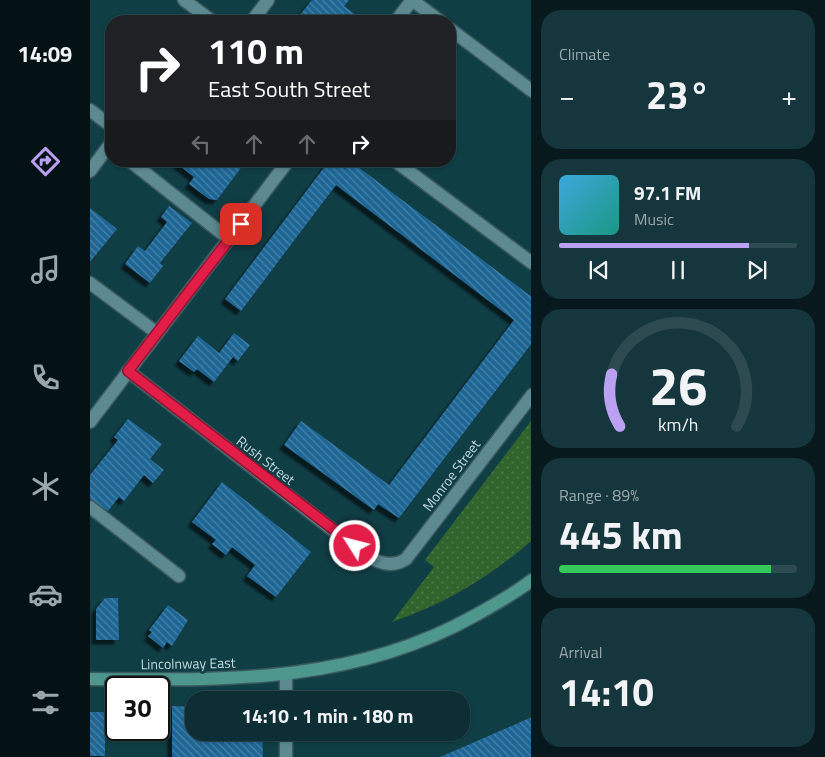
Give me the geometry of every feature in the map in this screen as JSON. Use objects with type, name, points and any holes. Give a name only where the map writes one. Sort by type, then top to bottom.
[{"type":"main road","name":"Lincolnway East","points":[[90,679],[286,675],[356,663],[396,652],[465,621],[503,600],[531,580]]},
{"type":"street","points":[[184,0],[201,15]]},
{"type":"street","points":[[257,15],[268,0]]},
{"type":"street","points":[[401,15],[412,0],[432,15]]},
{"type":"street","points":[[456,34],[531,91]]},
{"type":"street","points":[[90,110],[105,121]]},
{"type":"street","points":[[90,171],[105,152]]},
{"type":"street","points":[[138,167],[229,239]]},
{"type":"street","points":[[90,422],[283,167]]},
{"type":"street","points":[[404,167],[531,263]]},
{"type":"street","points":[[90,282],[157,333]]},
{"type":"street","name":"Rush Street","points":[[128,371],[343,538],[378,562],[390,565]]},
{"type":"street","name":"Monroe Street","points":[[390,565],[399,564],[406,559],[531,395]]},
{"type":"street","points":[[90,507],[179,576]]},
{"type":"street","points":[[286,675],[286,691]]},
{"type":"street","points":[[286,741],[286,757]]},
{"type":"green space","points":[[531,421],[531,541],[483,578],[466,588],[430,607],[392,622],[434,567],[425,560]]},
{"type":"building","points":[[312,0],[349,0],[344,6],[356,15],[300,15]]},
{"type":"building","points":[[182,167],[242,167],[217,200],[209,199],[189,184],[194,177]]},
{"type":"building","points":[[324,167],[342,167],[345,169],[346,167],[358,167],[531,296],[531,344],[399,518],[378,504],[374,510],[284,445],[301,421],[389,485],[514,320],[336,185],[241,311],[225,299]]},
{"type":"building","points":[[169,206],[192,223],[160,263],[163,266],[150,283],[125,264],[138,246],[145,251],[167,222],[161,217]]},
{"type":"building","points":[[90,208],[117,229],[90,262]]},
{"type":"building","points":[[234,333],[250,345],[238,361],[233,357],[214,382],[197,369],[194,372],[179,361],[198,336],[219,353]]},
{"type":"building","points":[[128,419],[162,444],[150,459],[164,470],[153,483],[144,475],[124,501],[119,497],[108,511],[90,499],[90,475],[118,440],[114,437]]},
{"type":"building","points":[[222,482],[311,552],[276,597],[247,576],[255,565],[232,547],[226,555],[212,544],[216,540],[192,522]]},
{"type":"building","points":[[105,598],[118,598],[119,640],[96,640],[96,609]]},
{"type":"building","points":[[168,605],[188,620],[172,646],[167,642],[163,648],[148,636],[152,632],[149,630]]},
{"type":"building","points":[[172,706],[185,707],[185,741],[262,741],[263,757],[172,757]]},
{"type":"building","points":[[90,712],[105,712],[105,756],[90,756]]},
{"type":"building","points":[[531,717],[531,757],[440,757]]},
{"type":"route","points":[[241,224],[128,371],[355,546]]}]
